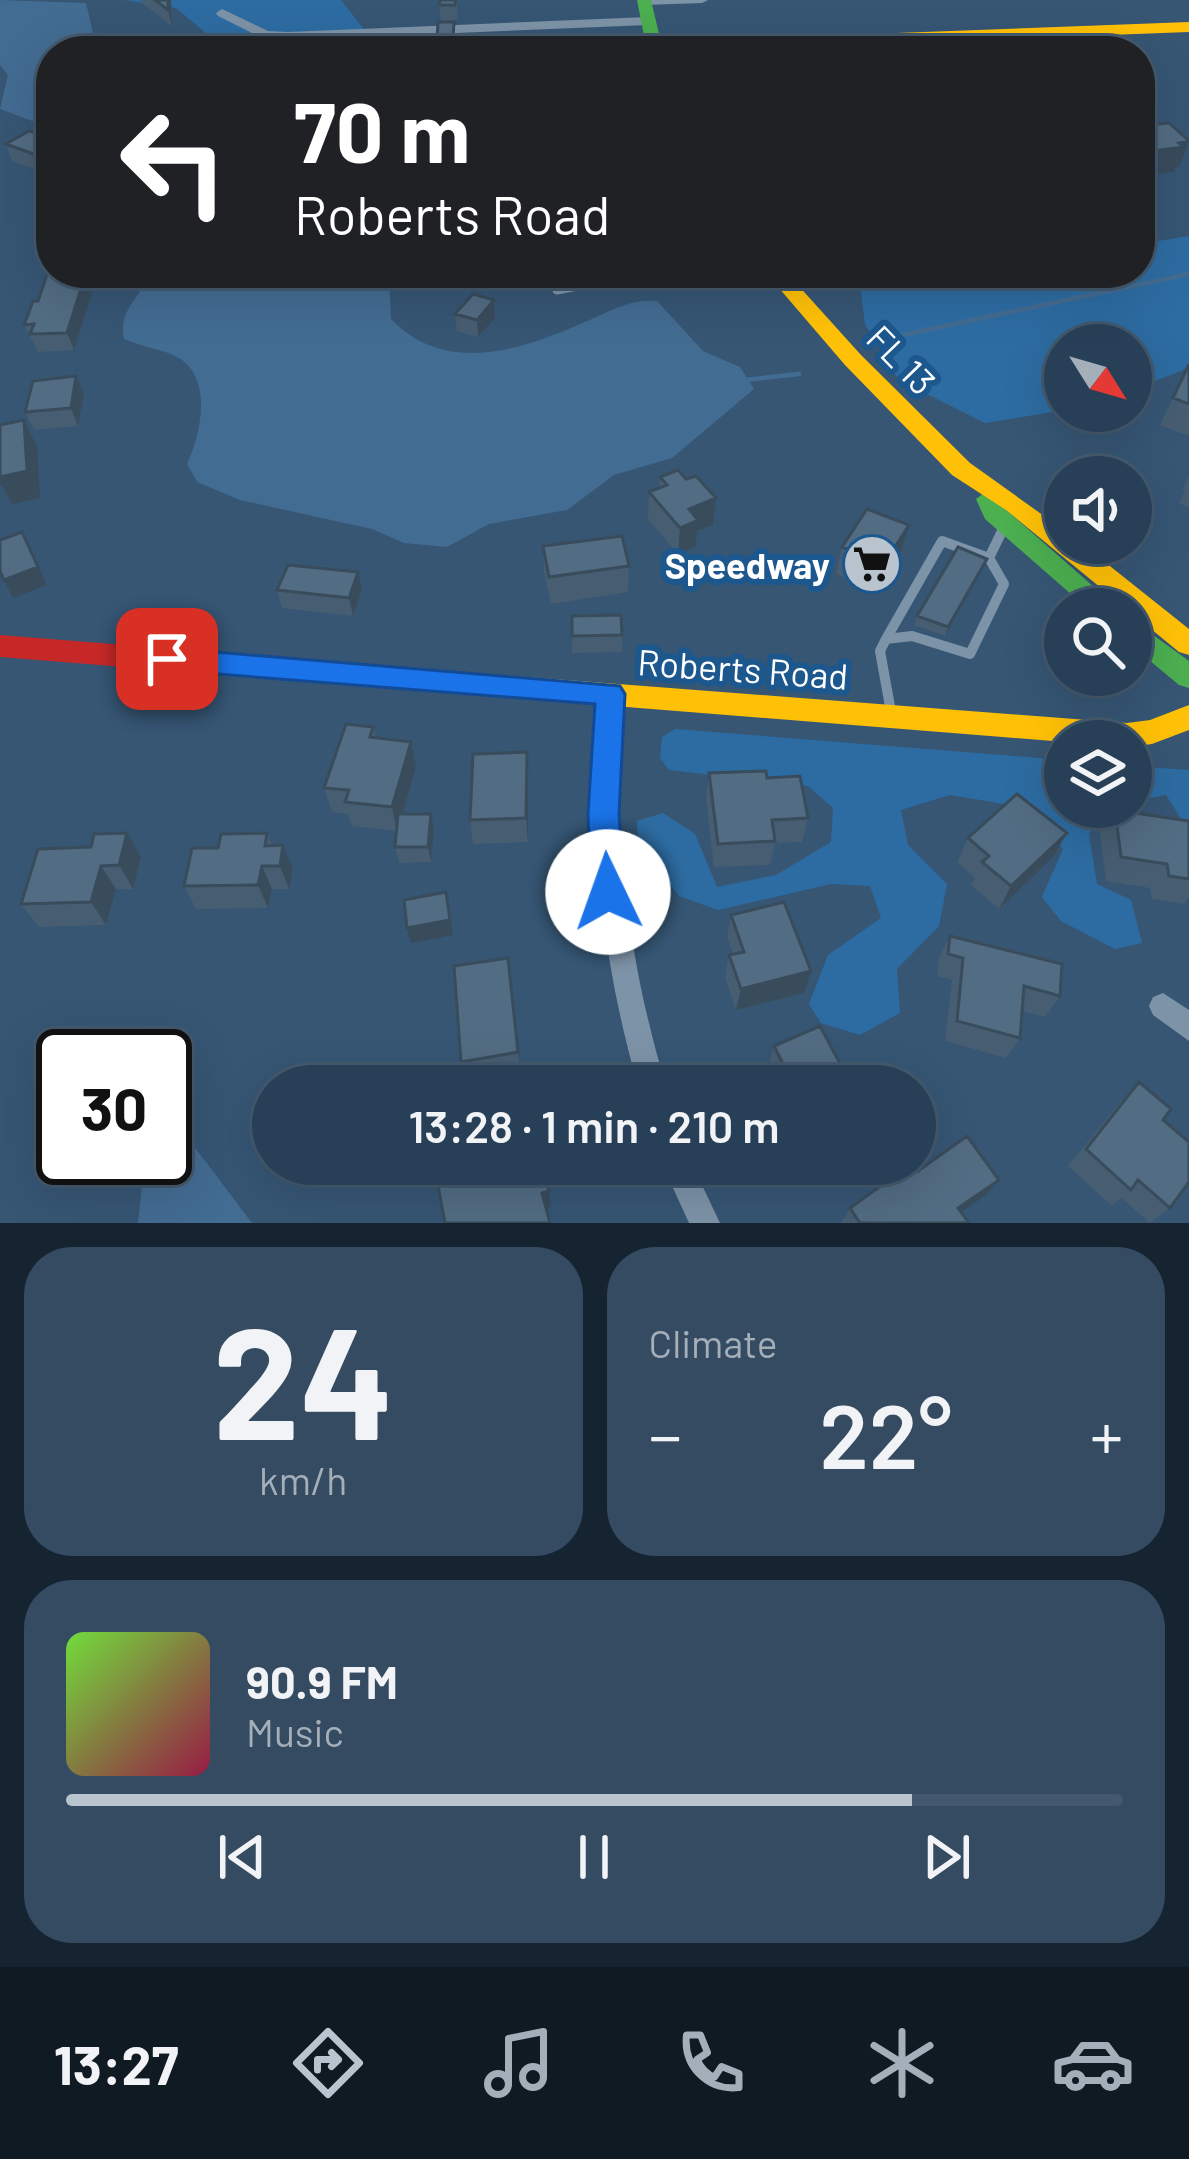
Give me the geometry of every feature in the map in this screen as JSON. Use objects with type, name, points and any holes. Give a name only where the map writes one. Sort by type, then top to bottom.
[{"type":"main road","points":[[649,24],[765,36]]},
{"type":"main road","points":[[1058,36],[1189,27]]},
{"type":"main road","name":"FL 13","points":[[790,288],[930,439],[984,488]]},
{"type":"main road","points":[[984,488],[994,513],[1081,588]]},
{"type":"main road","points":[[984,488],[1015,504],[1189,644]]},
{"type":"main road","name":"Roberts Road","points":[[0,646],[1127,735],[1152,733],[1189,717]]},
{"type":"main road","points":[[1152,646],[1189,677]]},
{"type":"street","points":[[222,13],[266,35],[288,36],[649,24],[702,0]]},
{"type":"street","points":[[610,694],[603,814],[608,892],[618,960],[646,1065]]},
{"type":"street","points":[[1163,1006],[1189,1028]]},
{"type":"street","points":[[687,1185],[705,1223]]},
{"type":"lane","points":[[557,290],[567,288]]},
{"type":"lane","points":[[989,558],[1006,524]]},
{"type":"lane","points":[[886,639],[912,636],[970,653],[1004,584],[989,558],[942,541],[886,639],[880,651],[891,716]]},
{"type":"shaded area","points":[[0,0],[86,3],[96,36],[36,36],[36,122],[0,109],[8,75],[0,65]]},
{"type":"shaded area","points":[[124,0],[341,0],[369,36],[209,36],[176,8]]},
{"type":"shaded area","points":[[1189,236],[1189,368],[1152,382],[1152,324],[1044,324],[1044,413],[985,423],[895,375],[865,324],[860,288],[1155,288],[1155,242]]},
{"type":"shaded area","points":[[142,288],[390,288],[391,319],[414,337],[464,353],[516,347],[625,305],[657,301],[703,351],[740,367],[754,389],[672,458],[614,475],[567,510],[489,524],[447,547],[404,543],[372,529],[240,500],[197,482],[187,464],[200,423],[197,379],[179,358],[124,339],[127,311]]},
{"type":"shaded area","points":[[675,729],[1044,758],[1044,828],[1093,828],[1089,834],[1097,884],[1131,900],[1142,943],[1115,949],[1061,921],[1042,897],[1063,849],[1023,807],[950,795],[901,810],[908,845],[947,884],[939,926],[897,969],[900,1013],[860,1035],[821,1023],[809,1004],[828,955],[881,918],[870,886],[831,884],[718,910],[679,896],[638,843],[637,821],[663,813],[695,834],[717,887],[776,875],[831,842],[833,808],[808,786],[669,770],[660,758],[662,737]]},
{"type":"shaded area","points":[[1152,767],[1189,770],[1189,858],[1183,822],[1166,795],[1152,798]]},
{"type":"shaded area","points":[[192,1147],[252,1223],[138,1223],[142,1185],[192,1185]]},
{"type":"building","points":[[438,22],[454,22],[453,36],[437,36]]},
{"type":"building","points":[[1169,123],[1189,141],[1179,143],[1184,147],[1155,151],[1155,124]]},
{"type":"building","points":[[29,131],[36,133],[36,155],[6,144]]},
{"type":"building","points":[[42,288],[81,288],[67,333],[30,334],[34,324],[24,325],[33,301],[38,301]]},
{"type":"building","points":[[473,294],[494,300],[477,320],[455,314]]},
{"type":"building","points":[[1189,367],[1189,404],[1173,398]]},
{"type":"building","points":[[76,376],[71,408],[25,412],[33,381]]},
{"type":"building","points":[[24,420],[27,471],[0,477],[0,425]]},
{"type":"building","points":[[678,470],[686,479],[696,476],[716,498],[689,509],[698,520],[680,528],[649,492],[667,485],[660,477]]},
{"type":"building","points":[[867,509],[909,525],[884,564],[842,547]]},
{"type":"building","points":[[22,532],[38,567],[4,580],[0,540]]},
{"type":"building","points":[[622,536],[629,566],[549,577],[543,546]]},
{"type":"building","points":[[958,547],[987,559],[948,627],[917,616]]},
{"type":"building","points":[[288,565],[358,572],[349,598],[277,590]]},
{"type":"building","points":[[621,615],[622,635],[572,636],[572,616]]},
{"type":"building","points":[[346,724],[373,727],[370,737],[411,742],[392,807],[345,802],[349,790],[324,788]]},
{"type":"building","points":[[527,752],[526,818],[470,820],[473,754]]},
{"type":"building","points":[[766,771],[767,778],[800,776],[808,818],[772,820],[775,841],[718,844],[709,773]]},
{"type":"building","points":[[1017,794],[1044,815],[1044,828],[1067,833],[1011,886],[982,862],[989,856],[968,838]]},
{"type":"building","points":[[398,814],[431,814],[428,847],[395,847]]},
{"type":"building","points":[[1152,816],[1189,821],[1189,879],[1169,876],[1167,864],[1121,857],[1117,828],[1152,828]]},
{"type":"building","points":[[127,833],[119,865],[101,866],[91,902],[21,904],[38,849],[91,847],[94,834]]},
{"type":"building","points":[[267,833],[265,846],[283,845],[280,866],[262,866],[258,885],[184,886],[192,848],[218,848],[221,834]]},
{"type":"building","points":[[446,892],[450,920],[407,928],[404,900]]},
{"type":"building","points":[[784,902],[811,971],[741,989],[729,955],[744,952],[731,915]]},
{"type":"building","points":[[950,936],[1062,964],[1060,996],[1024,986],[1020,1038],[957,1021],[963,958],[948,954]]},
{"type":"building","points":[[508,958],[518,1052],[461,1062],[454,966]]},
{"type":"building","points":[[820,1026],[841,1065],[784,1065],[774,1046]]},
{"type":"building","points":[[1139,1082],[1171,1109],[1163,1120],[1189,1142],[1189,1182],[1170,1208],[1138,1180],[1131,1190],[1086,1149]]},
{"type":"building","points":[[967,1136],[999,1180],[958,1208],[969,1223],[860,1223],[850,1208],[882,1185],[936,1185],[936,1158]]},
{"type":"building","points":[[438,1185],[547,1185],[549,1191],[542,1193],[550,1223],[445,1223]]},
{"type":"waterway","points":[[1155,281],[1189,274]]},
{"type":"waterway","points":[[879,340],[1123,288]]},
{"type":"waterway","points":[[745,380],[799,374]]},
{"type":"traffic: fast","points":[[644,0],[652,36]]},
{"type":"traffic: fast","points":[[988,499],[994,513],[1082,588]]},
{"type":"traffic: fast","points":[[1152,646],[1189,677]]},
{"type":"traffic: slow","points":[[948,36],[1189,27]]},
{"type":"traffic: slow","points":[[789,288],[961,469],[1015,504],[1189,644]]},
{"type":"traffic: slow","points":[[501,686],[1127,735],[1152,732],[1189,717]]},
{"type":"traffic: jam","points":[[0,646],[501,686]]},
{"type":"place","name":"Speedway","points":[[872,564]]},
{"type":"route","points":[[167,659],[610,694],[603,814],[608,892]]}]
